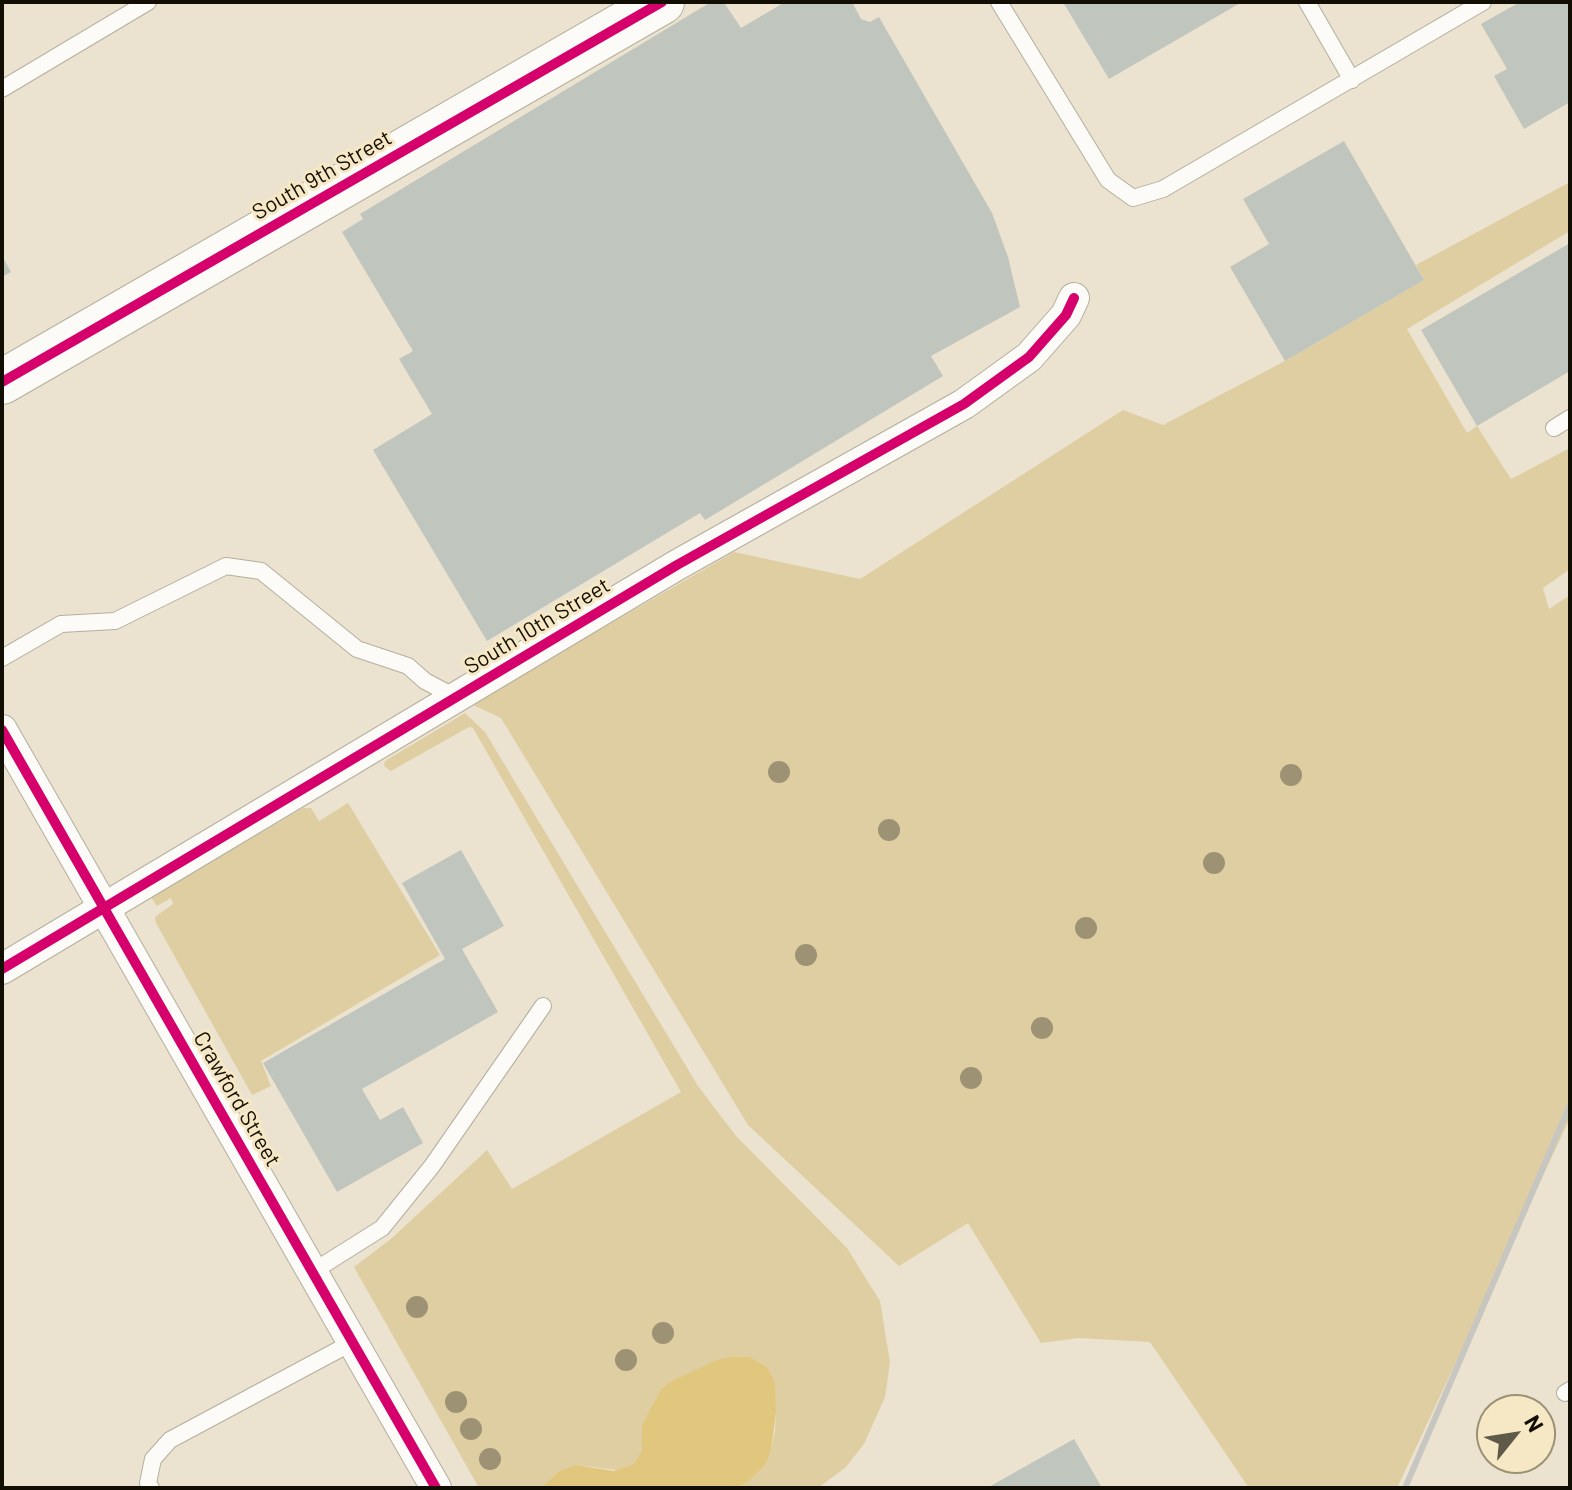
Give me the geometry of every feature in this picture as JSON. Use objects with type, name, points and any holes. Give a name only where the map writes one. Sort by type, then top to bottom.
[{"type":"street","name":"South 9th Street","points":[[2,382],[662,2]]},
{"type":"street","name":"South 10th Street","points":[[2,969],[106,910],[677,565],[964,404],[1029,357],[1066,315],[1074,298]]},
{"type":"street","name":"Crawford Street","points":[[2,730],[436,1488]]},
{"type":"lane","points":[[2,89],[148,2]]},
{"type":"lane","points":[[999,2],[1108,180],[1133,198],[1163,189],[1483,2]]},
{"type":"lane","points":[[1307,2],[1352,80]]},
{"type":"lane","points":[[1554,428],[1570,418]]},
{"type":"lane","points":[[2,658],[61,624],[115,621],[226,566],[261,571],[357,649],[408,666],[457,698]]},
{"type":"lane","points":[[312,1272],[382,1228],[432,1166],[543,1006]]},
{"type":"lane","points":[[145,1486],[153,1459],[170,1440],[353,1342]]},
{"type":"shaded area","points":[[1570,182],[1570,231],[1407,329],[1467,433],[1477,426],[1511,479],[1570,448],[1570,569],[1543,588],[1549,609],[1570,595],[1570,1118],[1397,1488],[1249,1488],[1150,1342],[1078,1338],[1041,1343],[968,1223],[899,1266],[748,1125],[501,718],[471,704],[734,552],[860,579],[1123,410],[1163,425],[1285,361],[1424,280],[1416,265]]},
{"type":"shaded area","points":[[465,713],[485,732],[698,1086],[736,1136],[847,1248],[880,1301],[890,1362],[885,1397],[864,1444],[846,1467],[818,1488],[737,1488],[748,1482],[771,1450],[776,1413],[767,1367],[750,1357],[732,1357],[670,1382],[642,1425],[642,1450],[635,1464],[624,1471],[576,1465],[541,1488],[479,1488],[354,1267],[392,1238],[487,1150],[512,1189],[681,1092],[473,728],[469,727],[391,771],[384,766],[385,761]]},
{"type":"shaded area","points":[[348,803],[440,955],[261,1061],[271,1086],[252,1095],[156,923],[155,917],[173,904],[171,898],[157,906],[151,897],[303,808],[311,808],[319,821]]},
{"type":"shaded area","points":[[750,1357],[767,1367],[775,1383],[776,1413],[771,1450],[765,1465],[748,1482],[737,1488],[541,1488],[560,1471],[576,1465],[614,1471],[634,1464],[642,1450],[642,1425],[661,1390],[670,1382],[717,1360]]},
{"type":"building","points":[[711,2],[725,4],[741,28],[785,2],[852,2],[861,19],[870,22],[879,17],[992,213],[1008,257],[1020,307],[931,356],[943,376],[705,520],[700,513],[487,641],[373,450],[432,414],[399,359],[413,351],[342,232],[363,219],[360,214]]},
{"type":"building","points":[[1063,2],[1242,2],[1109,79]]},
{"type":"building","points":[[1520,2],[1570,2],[1570,102],[1524,129],[1494,76],[1507,69],[1481,24]]},
{"type":"building","points":[[1344,141],[1424,280],[1285,361],[1230,267],[1269,244],[1243,199]]},
{"type":"building","points":[[1570,243],[1570,371],[1477,426],[1421,330]]},
{"type":"building","points":[[2,256],[11,272],[2,277]]},
{"type":"building","points":[[461,850],[504,926],[462,949],[498,1012],[362,1089],[380,1120],[403,1107],[423,1143],[337,1192],[263,1063],[445,959],[402,883]]},
{"type":"building","points":[[1074,1439],[1102,1488],[987,1488]]},
{"type":"railway","points":[[1405,1488],[1570,1105]]},
{"type":"cycle path","points":[[2,382],[662,2]]},
{"type":"cycle path","points":[[2,969],[677,565],[964,404],[1029,357],[1066,315],[1074,298]]},
{"type":"cycle path","points":[[2,730],[436,1488]]}]
